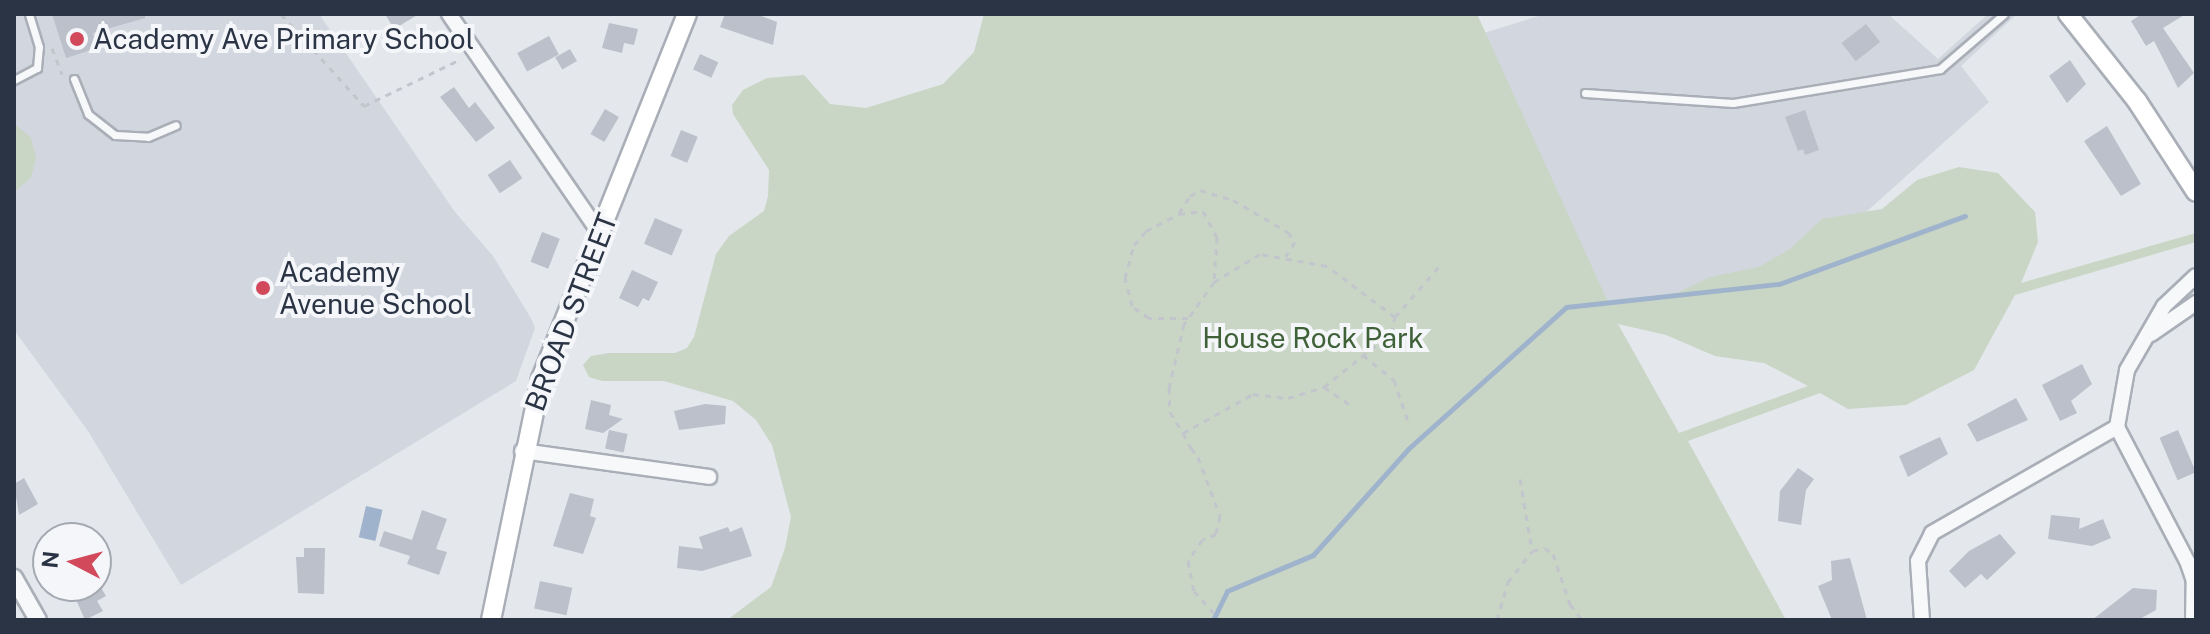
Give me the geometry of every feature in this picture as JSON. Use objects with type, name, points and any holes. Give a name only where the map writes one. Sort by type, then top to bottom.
[{"type":"main road","name":"BROAD STREET","points":[[491,620],[522,451],[541,379],[687,14]]},
{"type":"main road","points":[[2068,14],[2137,101],[2196,192]]},
{"type":"street","points":[[449,14],[600,234]]},
{"type":"street","points":[[2193,620],[2194,581],[2187,561],[2117,427],[2127,370],[2164,306],[2196,276]]},
{"type":"street","points":[[2150,334],[2196,303]]},
{"type":"street","points":[[1922,620],[1918,561],[1932,533],[2117,427]]},
{"type":"street","points":[[522,451],[709,477]]},
{"type":"street","points":[[14,578],[38,620]]},
{"type":"lane","points":[[14,80],[37,68],[39,47],[29,14]]},
{"type":"lane","points":[[1585,93],[1733,103],[1940,69],[2004,14]]},
{"type":"lane","points":[[69,79],[88,114],[115,135],[148,137],[176,125]]},
{"type":"path","points":[[281,14],[364,106],[475,51]]},
{"type":"path","points":[[49,39],[69,79]]},
{"type":"path","points":[[1179,214],[1190,196],[1200,190],[1233,200],[1288,232],[1295,242],[1286,256]]},
{"type":"path","points":[[1188,318],[1139,314],[1126,287],[1134,245],[1146,231],[1179,214],[1203,211],[1212,219],[1217,237],[1214,282]]},
{"type":"path","points":[[1220,620],[1209,612],[1194,591],[1188,561],[1202,540],[1216,534],[1220,516],[1198,457],[1170,412],[1169,388],[1188,318],[1214,282],[1260,254],[1286,256],[1327,266],[1395,317]]},
{"type":"path","points":[[1183,433],[1253,394],[1288,398],[1324,387],[1391,333],[1395,317],[1441,264]]},
{"type":"path","points":[[1363,355],[1394,380],[1409,424]]},
{"type":"path","points":[[1324,387],[1352,406]]},
{"type":"path","points":[[1520,479],[1532,551]]},
{"type":"path","points":[[1497,620],[1508,582],[1532,551],[1545,548],[1553,554],[1582,620]]},
{"type":"path","points":[[1293,620],[1322,620]]},
{"type":"shaded area","name":"Academy Avenue School","points":[[14,14],[319,14],[455,212],[493,256],[532,320],[535,328],[516,381],[181,585],[88,431],[14,330]]},
{"type":"shaded area","points":[[1545,14],[1888,14],[1938,59],[1988,14],[2017,14],[1961,66],[1989,102],[1788,282],[1616,320],[1484,33]]},
{"type":"green space","name":"House Rock Park","points":[[984,14],[1477,14],[1608,302],[1663,300],[1710,277],[1759,267],[1790,249],[1822,219],[1882,209],[1917,180],[1959,167],[1998,173],[2035,212],[2038,242],[2021,283],[2196,233],[2196,242],[2015,295],[1974,370],[1906,405],[1848,409],[1820,393],[1688,441],[1786,620],[727,620],[771,587],[785,548],[791,517],[772,445],[756,420],[733,401],[664,381],[602,381],[589,377],[583,365],[591,356],[609,353],[675,353],[687,348],[694,337],[716,254],[729,236],[764,211],[768,196],[769,170],[733,114],[732,105],[743,90],[767,78],[804,75],[830,104],[866,108],[943,84],[974,52]],"holes":[[[1618,324],[1666,335],[1715,356],[1764,363],[1808,386],[1679,433]]]},
{"type":"green space","points":[[14,123],[31,138],[36,158],[31,178],[14,192]]},
{"type":"water","points":[[366,506],[383,510],[375,541],[359,537]]},
{"type":"building","name":"Academy Ave Primary School","points":[[52,14],[145,14],[145,18],[93,33],[97,48],[66,58]]},
{"type":"building","points":[[385,14],[419,14],[394,29]]},
{"type":"building","points":[[725,14],[756,14],[777,22],[773,45],[720,27]]},
{"type":"building","points":[[2142,14],[2186,14],[2163,28],[2194,73],[2178,88],[2154,41],[2146,46],[2131,21]]},
{"type":"building","points":[[609,23],[638,29],[634,45],[624,43],[622,53],[602,48]]},
{"type":"building","points":[[1866,24],[1880,42],[1856,61],[1842,43]]},
{"type":"building","points":[[549,36],[559,55],[527,71],[517,53]]},
{"type":"building","points":[[570,49],[577,61],[562,70],[555,58]]},
{"type":"building","points":[[700,54],[718,62],[711,78],[693,70]]},
{"type":"building","points":[[2070,60],[2086,84],[2067,103],[2049,76]]},
{"type":"building","points":[[454,87],[469,108],[475,102],[495,128],[476,142],[440,97]]},
{"type":"building","points":[[605,109],[619,117],[604,142],[590,134]]},
{"type":"building","points":[[1805,110],[1819,150],[1805,155],[1803,149],[1798,151],[1785,117]]},
{"type":"building","points":[[2107,126],[2141,184],[2121,196],[2084,141]]},
{"type":"building","points":[[681,130],[698,137],[687,163],[671,156]]},
{"type":"building","points":[[510,160],[522,178],[500,193],[488,175]]},
{"type":"building","points":[[655,218],[683,230],[672,255],[644,244]]},
{"type":"building","points":[[542,232],[560,239],[548,269],[531,262]]},
{"type":"building","points":[[632,270],[658,282],[649,301],[643,298],[638,307],[619,298]]},
{"type":"building","points":[[2082,364],[2092,384],[2071,401],[2077,413],[2060,421],[2042,385]]},
{"type":"building","points":[[2016,398],[2028,420],[1977,442],[1967,424]]},
{"type":"building","points":[[591,400],[611,405],[609,415],[623,419],[603,433],[585,429]]},
{"type":"building","points":[[705,404],[726,406],[725,424],[679,430],[674,411]]},
{"type":"building","points":[[609,430],[628,434],[624,453],[605,449]]},
{"type":"building","points":[[2178,430],[2196,472],[2178,480],[2160,438]]},
{"type":"building","points":[[1940,437],[1948,454],[1908,477],[1899,456]]},
{"type":"building","points":[[1798,468],[1814,479],[1806,490],[1801,525],[1778,521],[1780,491]]},
{"type":"building","points":[[24,478],[38,504],[19,515],[14,484]]},
{"type":"building","points":[[570,493],[594,499],[590,516],[596,518],[583,554],[553,546]]},
{"type":"building","points":[[422,510],[447,519],[436,549],[447,552],[439,575],[407,564],[410,556],[379,546],[384,531],[412,540]]},
{"type":"building","points":[[2051,515],[2080,518],[2079,529],[2103,519],[2111,538],[2092,546],[2048,539]]},
{"type":"building","points":[[728,527],[730,532],[742,527],[752,556],[702,571],[677,568],[679,546],[703,549],[699,537]]},
{"type":"building","points":[[2000,534],[2016,553],[1987,580],[1981,574],[1965,588],[1949,571],[1969,551]]},
{"type":"building","points":[[304,548],[325,548],[324,594],[298,593],[296,557],[304,557]]},
{"type":"building","points":[[1850,558],[1867,620],[1832,620],[1818,586],[1832,580],[1831,561]]},
{"type":"building","points":[[540,581],[572,588],[566,615],[534,608]]},
{"type":"building","points":[[2133,588],[2157,590],[2156,610],[2138,620],[2092,620]]},
{"type":"building","points":[[77,602],[98,602],[103,611],[85,620]]},
{"type":"waterway","points":[[1213,620],[1227,591],[1313,555],[1408,449],[1566,307],[1779,284],[1965,216]]},
{"type":"place","name":"Academy Ave Primary School","points":[[77,39]]},
{"type":"place","name":"Academy Avenue School","points":[[263,288]]}]
